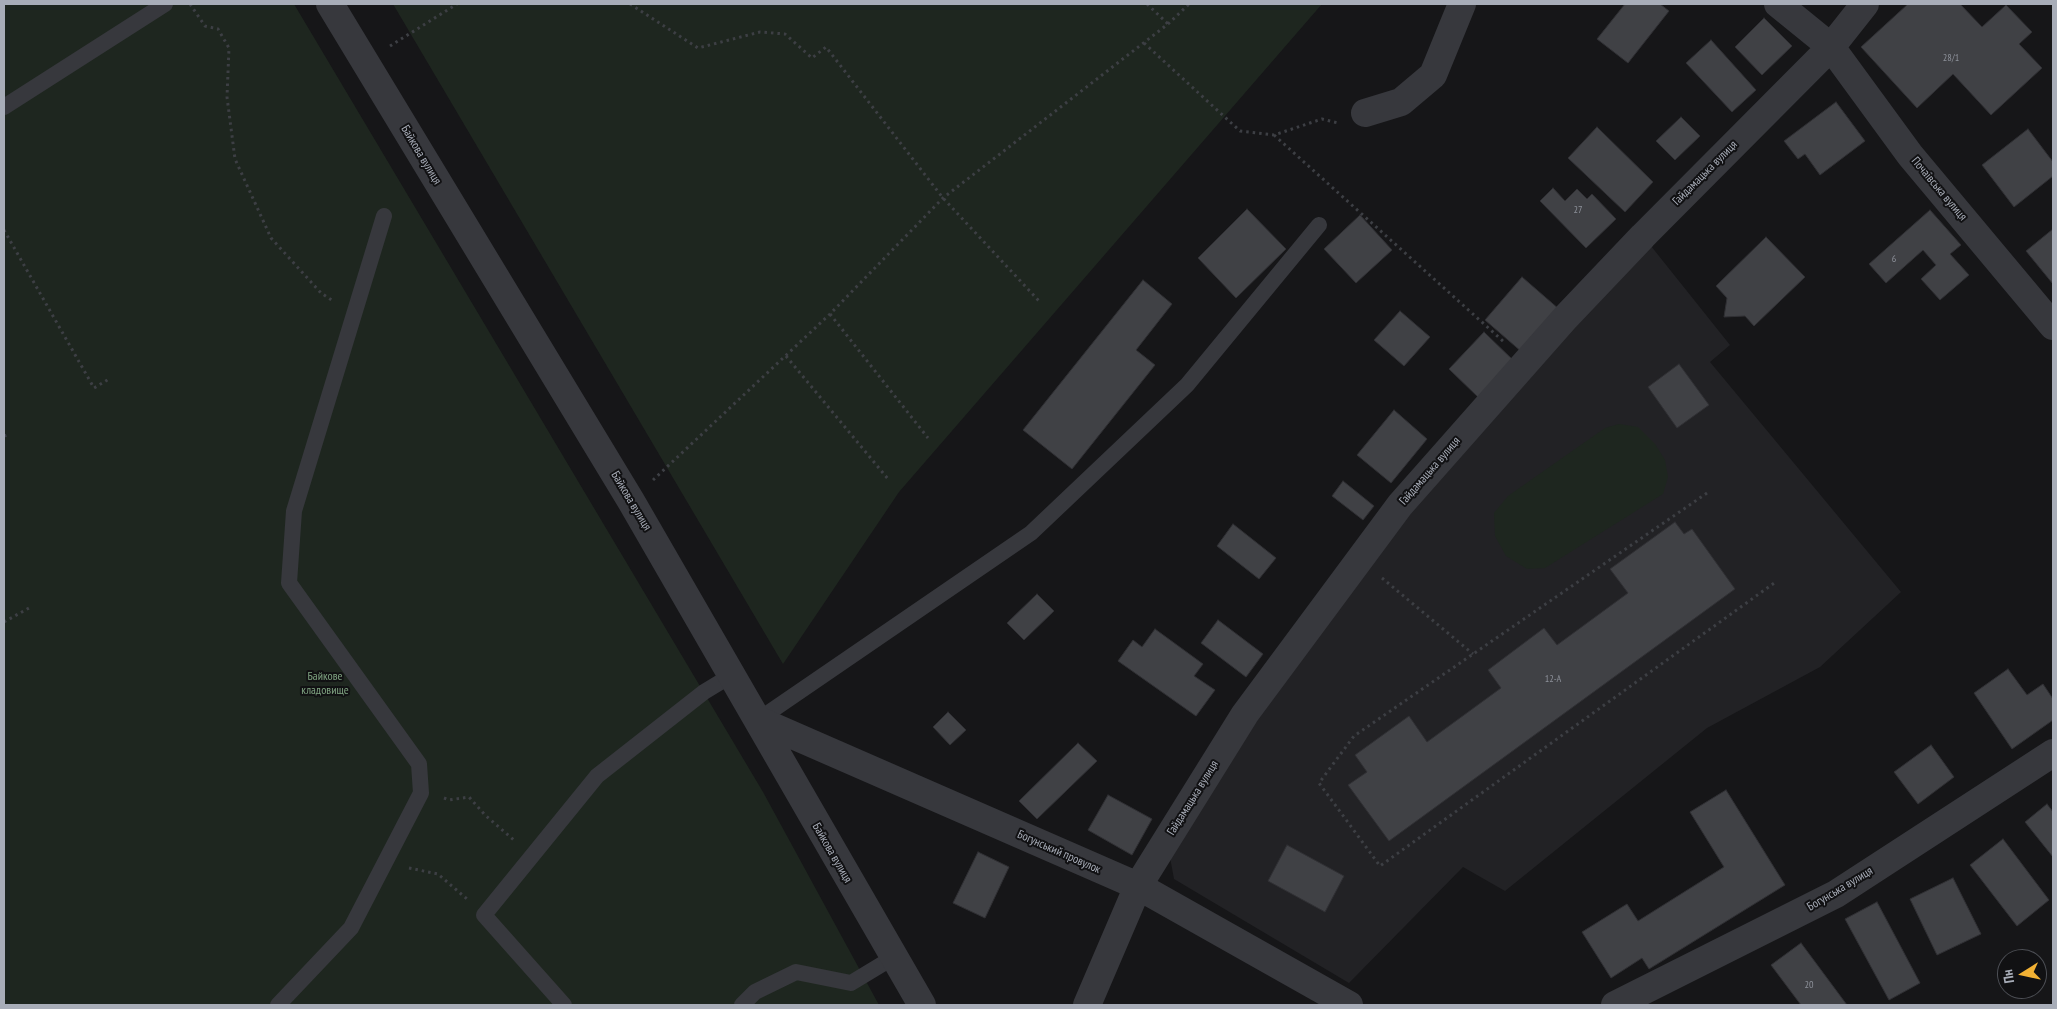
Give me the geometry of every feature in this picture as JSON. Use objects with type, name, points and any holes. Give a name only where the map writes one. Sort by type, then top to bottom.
[{"type":"street","name":"Байкова вулиця","points":[[330,4],[631,501],[922,1005]]},
{"type":"street","points":[[1365,113],[1401,102],[1433,75],[1462,4]]},
{"type":"street","name":"Почаївська вулиця","points":[[1778,4],[1831,48],[1910,155],[2053,326]]},
{"type":"street","name":"Гайдамацька вулиця","points":[[1087,1005],[1138,886],[1250,706],[1400,505],[1526,363],[1643,236],[1831,48],[1865,4]]},
{"type":"street","name":"Богунський провулок","points":[[758,720],[1138,886],[1349,1005]]},
{"type":"street","name":"Богунська вулиця","points":[[1615,1005],[1836,894],[2053,754]]},
{"type":"lane","points":[[4,107],[158,5]]},
{"type":"lane","points":[[278,1005],[350,928],[421,793],[418,764],[289,582],[294,510],[384,216]]},
{"type":"lane","points":[[758,720],[1031,534],[1187,385],[1319,226]]},
{"type":"lane","points":[[564,1005],[484,915],[597,776],[704,692],[732,675]]},
{"type":"lane","points":[[742,1005],[755,992],[796,972],[851,982],[894,957]]},
{"type":"path","points":[[190,4],[205,26],[218,29],[229,48],[227,98],[235,159],[271,238],[321,293],[354,316]]},
{"type":"path","points":[[365,62],[457,4]]},
{"type":"path","points":[[630,4],[698,48],[760,32],[784,34],[812,58],[826,46],[943,198],[1039,301]]},
{"type":"path","points":[[1147,4],[1168,24]]},
{"type":"path","points":[[631,501],[830,314],[943,198],[1144,43],[1189,4]]},
{"type":"path","points":[[1144,43],[1240,131],[1274,135],[1322,119],[1341,123],[1365,113]]},
{"type":"path","points":[[1274,135],[1526,363]]},
{"type":"path","points":[[4,233],[94,388],[109,379]]},
{"type":"path","points":[[830,314],[928,438]]},
{"type":"path","points":[[786,356],[888,479]]},
{"type":"path","points":[[1708,493],[1354,736],[1319,783],[1380,866],[1777,581]]},
{"type":"path","points":[[1380,576],[1474,654]]},
{"type":"path","points":[[4,622],[29,608]]},
{"type":"path","points":[[421,793],[449,800],[469,797],[485,815],[502,828],[531,857]]},
{"type":"path","points":[[385,862],[438,874],[484,915]]},
{"type":"shaded area","points":[[1643,236],[1730,345],[1710,362],[1901,592],[1820,667],[1707,728],[1505,891],[1463,867],[1349,983],[1174,879],[1167,841],[1400,505]]},
{"type":"green space","name":"Байкове кладовище","points":[[4,4],[294,4],[763,792],[879,1005],[4,1005]]},
{"type":"green space","points":[[393,4],[1322,4],[899,492],[783,664]]},
{"type":"green space","points":[[1619,424],[1638,427],[1655,444],[1665,460],[1668,477],[1663,494],[1545,568],[1527,569],[1506,556],[1495,536],[1494,513],[1508,496],[1605,428]]},
{"type":"building","points":[[1625,4],[1660,4],[1669,11],[1628,63],[1597,39]]},
{"type":"building","points":[[1908,4],[1960,4],[1982,27],[2006,5],[2032,32],[2019,44],[2042,68],[1991,115],[1953,74],[1917,108],[1861,47]]},
{"type":"building","points":[[1764,18],[1792,46],[1762,75],[1735,47]]},
{"type":"building","points":[[1711,40],[1756,90],[1732,112],[1686,63]]},
{"type":"building","points":[[1836,102],[1865,141],[1820,175],[1805,154],[1798,159],[1784,141]]},
{"type":"building","points":[[1681,117],[1700,136],[1675,160],[1656,141]]},
{"type":"building","points":[[1597,127],[1653,182],[1625,212],[1568,158]]},
{"type":"building","points":[[2028,129],[2053,162],[2053,176],[2014,207],[1982,165]]},
{"type":"building","points":[[1553,188],[1565,201],[1577,189],[1587,199],[1592,194],[1616,219],[1586,248],[1540,201]]},
{"type":"building","points":[[1247,209],[1286,249],[1236,298],[1198,258]]},
{"type":"building","points":[[1930,210],[1961,245],[1950,254],[1969,275],[1940,300],[1921,279],[1936,265],[1923,250],[1886,283],[1869,264]]},
{"type":"building","points":[[1360,215],[1392,250],[1356,283],[1324,249]]},
{"type":"building","points":[[2053,229],[2053,284],[2026,251]]},
{"type":"building","points":[[1766,237],[1805,277],[1754,326],[1745,316],[1724,317],[1727,298],[1716,286]]},
{"type":"building","points":[[1522,277],[1560,310],[1523,353],[1485,320]]},
{"type":"building","points":[[1143,280],[1172,304],[1136,350],[1155,365],[1072,469],[1023,430]]},
{"type":"building","points":[[1400,311],[1430,337],[1404,366],[1374,340]]},
{"type":"building","points":[[1484,332],[1515,362],[1480,399],[1449,369]]},
{"type":"building","points":[[1679,364],[1709,405],[1677,428],[1648,387]]},
{"type":"building","points":[[1394,410],[1427,439],[1391,483],[1357,455]]},
{"type":"building","points":[[1343,481],[1374,506],[1363,520],[1332,496]]},
{"type":"building","points":[[1675,522],[1684,534],[1692,529],[1735,589],[1389,841],[1348,785],[1367,772],[1355,755],[1409,716],[1427,742],[1501,688],[1488,670],[1544,628],[1557,645],[1628,593],[1610,569]]},
{"type":"building","points":[[1233,524],[1276,558],[1259,579],[1217,546]]},
{"type":"building","points":[[1037,594],[1054,611],[1024,640],[1007,623]]},
{"type":"building","points":[[1218,620],[1263,654],[1246,677],[1201,643]]},
{"type":"building","points":[[1155,629],[1203,664],[1194,676],[1215,690],[1196,716],[1118,661],[1133,640],[1142,647]]},
{"type":"building","points":[[2008,669],[2027,695],[2043,684],[2053,699],[2053,720],[2012,749],[1974,693]]},
{"type":"building","points":[[948,712],[966,730],[950,745],[933,727]]},
{"type":"building","points":[[1078,743],[1097,761],[1037,819],[1019,801]]},
{"type":"building","points":[[1931,745],[1954,777],[1918,804],[1894,772]]},
{"type":"building","points":[[1726,790],[1785,885],[1649,969],[1642,958],[1611,978],[1582,932],[1627,904],[1638,921],[1724,867],[1690,812]]},
{"type":"building","points":[[1108,795],[1152,819],[1132,855],[1088,830]]},
{"type":"building","points":[[2047,804],[2053,812],[2053,857],[2025,822]]},
{"type":"building","points":[[2003,839],[2049,900],[2017,926],[1970,865]]},
{"type":"building","points":[[1287,845],[1344,876],[1325,912],[1268,881]]},
{"type":"building","points":[[978,852],[1009,867],[985,918],[953,903]]},
{"type":"building","points":[[1953,878],[1981,934],[1937,955],[1910,899]]},
{"type":"building","points":[[1877,902],[1920,983],[1889,1000],[1845,919]]},
{"type":"building","points":[[1801,943],[1847,1005],[1801,1005],[1771,965]]}]
